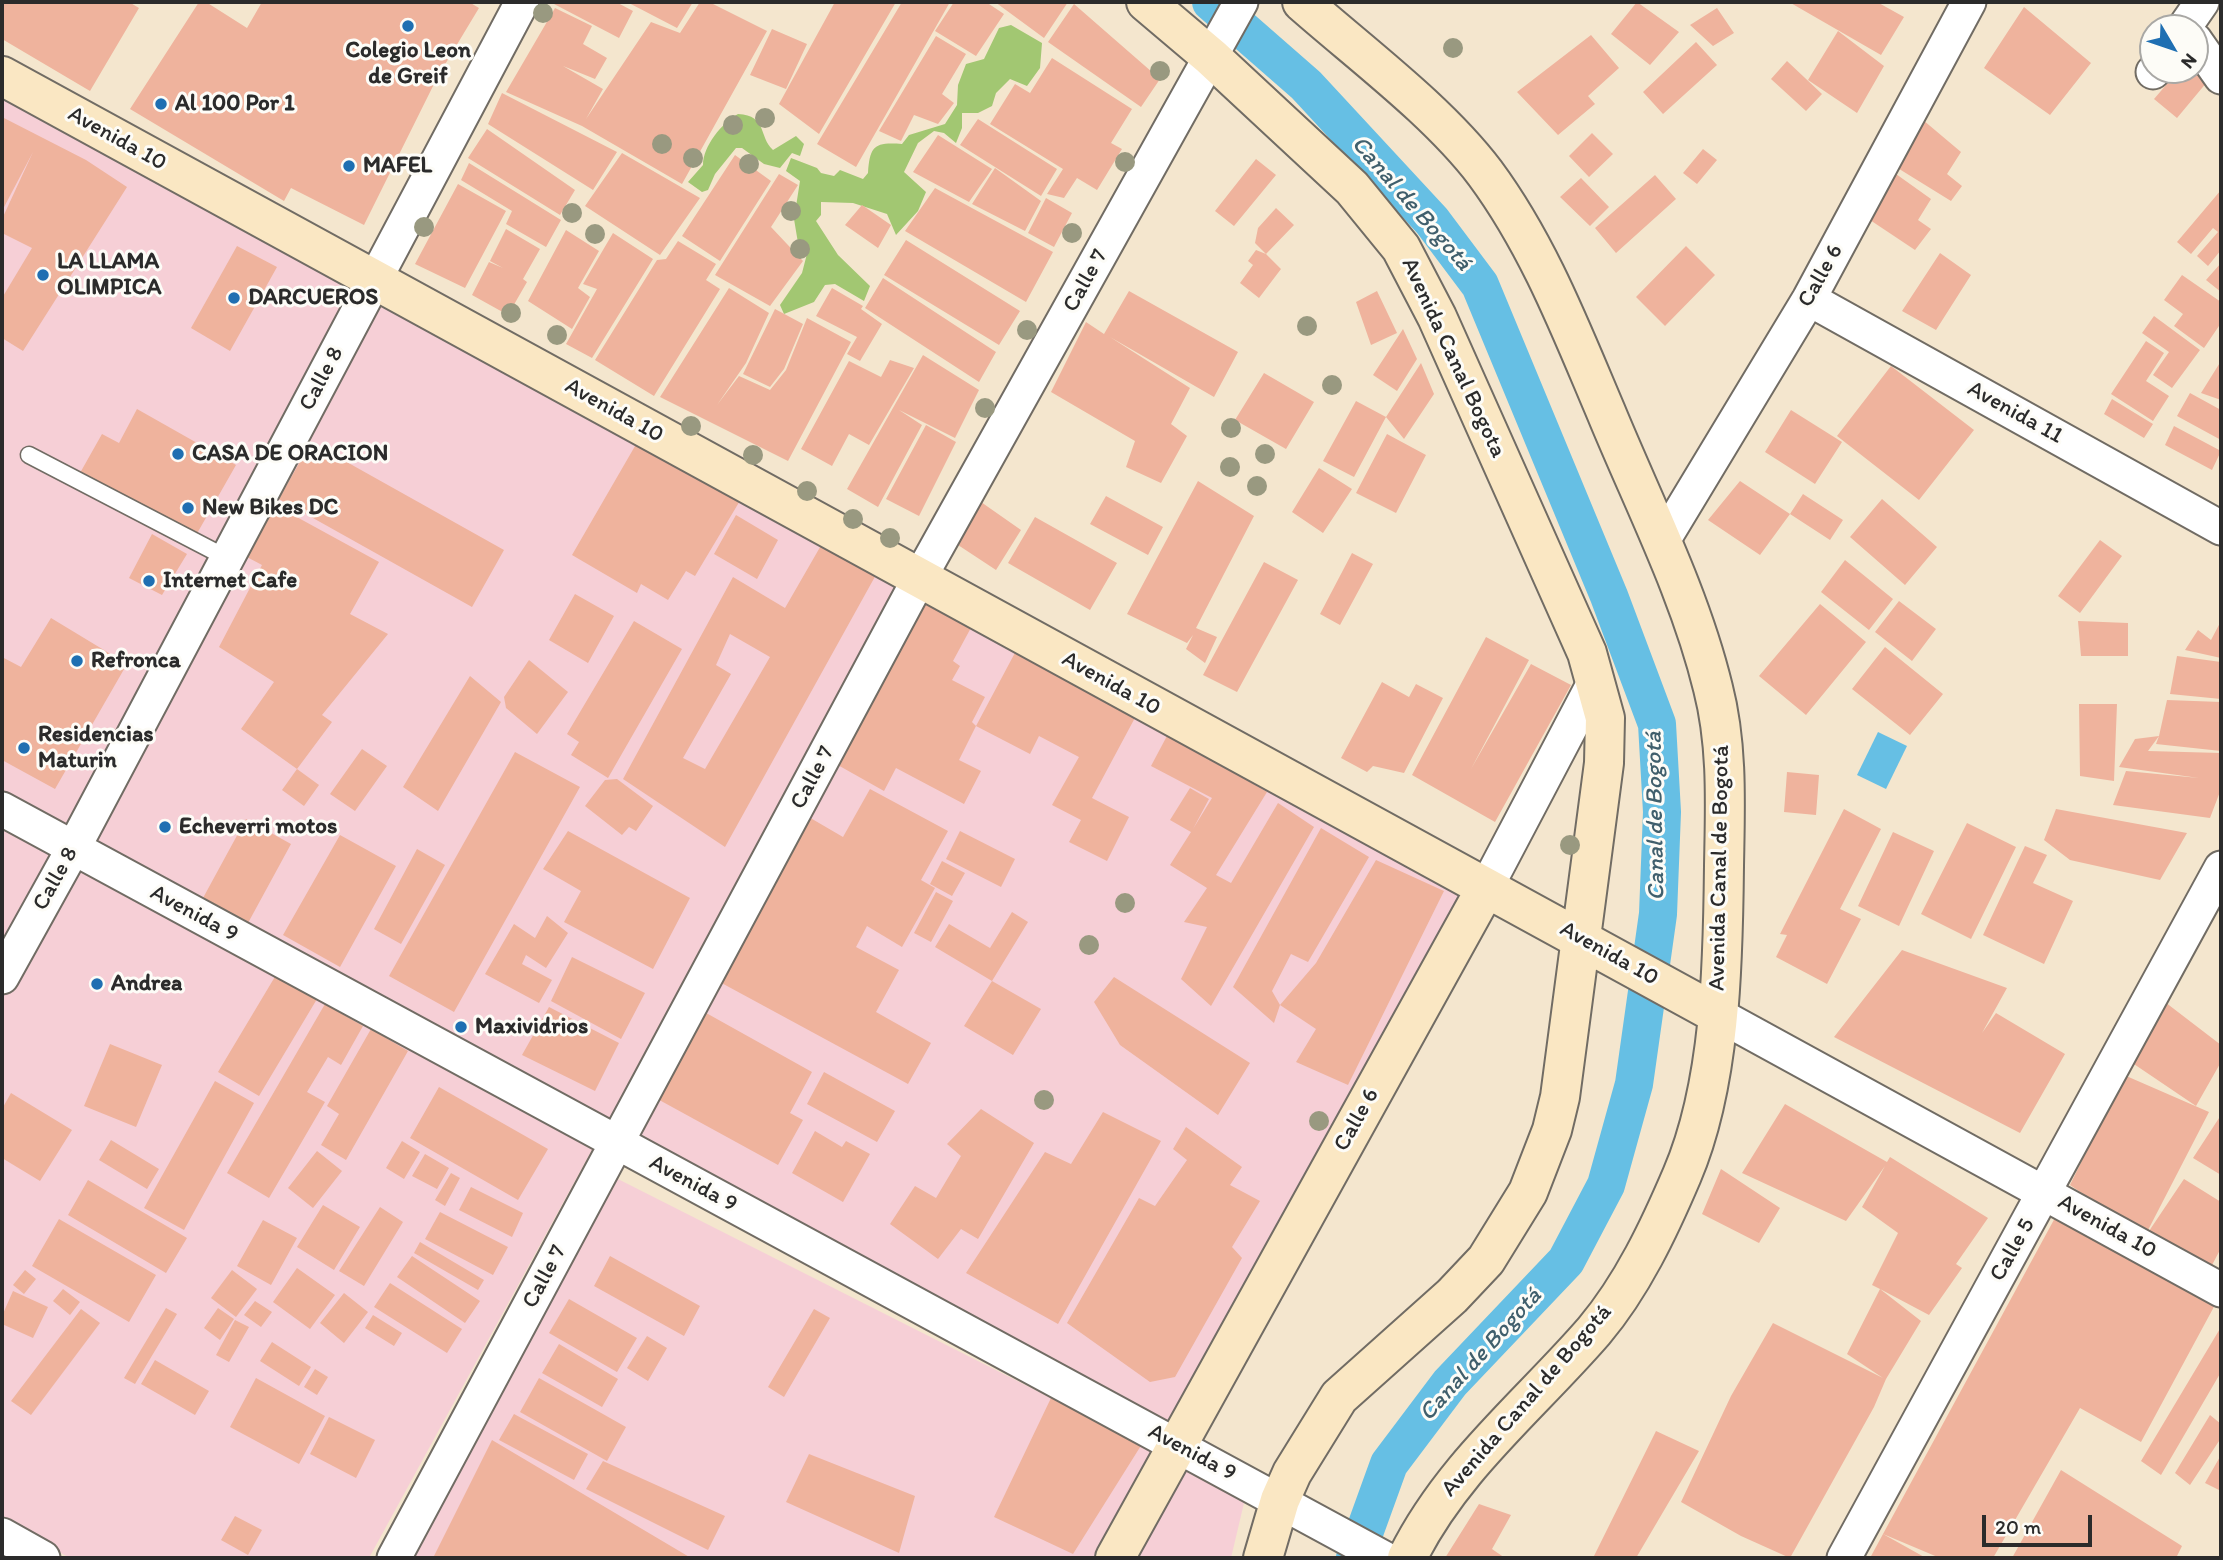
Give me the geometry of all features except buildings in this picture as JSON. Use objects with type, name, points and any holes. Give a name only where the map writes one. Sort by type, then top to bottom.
[{"type":"main road","name":"Avenida Canal Bogota","points":[[1146,2],[1214,51],[1352,188],[1401,248],[1437,317],[1596,679]]},
{"type":"main road","name":"Avenida Canal de Bogotá","points":[[1302,2],[1456,141],[1502,197],[1549,279],[1661,544],[1704,655],[1721,730],[1725,850],[1707,1009],[1707,1084],[1683,1172],[1624,1289],[1598,1326],[1466,1466],[1441,1500],[1388,1556]]},
{"type":"main road","name":"Avenida 10","points":[[2,76],[919,579],[1580,937],[1707,1009]]},
{"type":"main road","points":[[1263,1558],[1280,1500],[1314,1433],[1339,1398],[1452,1296],[1486,1259],[1528,1192],[1552,1130],[1560,1097],[1605,751],[1605,718],[1596,679]]},
{"type":"main road","name":"Calle 6","points":[[1115,1558],[1486,888]]},
{"type":"street","name":"Calle 8","points":[[2,977],[73,849],[522,2]]},
{"type":"street","name":"Calle 7","points":[[394,1558],[919,579],[1241,2]]},
{"type":"street","name":"Calle 6","points":[[1661,544],[1809,299],[1969,2]]},
{"type":"street","points":[[2209,57],[2221,77]]},
{"type":"street","name":"Avenida 11","points":[[1809,299],[2221,528]]},
{"type":"street","name":"Calle 6","points":[[1486,888],[1596,679]]},
{"type":"street","name":"Avenida 9","points":[[2,809],[1321,1524],[1388,1556]]},
{"type":"street","name":"Calle 5","points":[[1844,1558],[2221,868]]},
{"type":"street","name":"Avenida 10","points":[[1707,1009],[2221,1290]]},
{"type":"street","points":[[2,1535],[43,1558]]},
{"type":"lane","points":[[29,455],[227,558]]},
{"type":"shaded area","points":[[2,90],[359,285],[69,835],[2,799]]},
{"type":"shaded area","points":[[380,296],[897,585],[606,1127],[89,843]]},
{"type":"shaded area","points":[[925,598],[1468,893],[1172,1423],[628,1141]]},
{"type":"shaded area","points":[[2,817],[63,850],[2,953]]},
{"type":"shaded area","points":[[73,849],[593,1148],[369,1558],[70,1558],[2,1521],[2,984]]},
{"type":"shaded area","points":[[612,1176],[1156,1451],[1095,1558],[403,1558]]},
{"type":"shaded area","points":[[1187,1468],[1244,1503],[1231,1558],[1137,1558]]},
{"type":"green space","points":[[1011,25],[1042,43],[1040,68],[1027,86],[1010,79],[996,93],[992,106],[978,113],[962,113],[962,128],[956,143],[944,133],[934,131],[918,143],[904,172],[926,192],[918,211],[896,235],[887,214],[853,203],[821,202],[821,215],[816,221],[838,255],[870,286],[864,301],[835,284],[825,285],[814,302],[784,314],[780,305],[802,273],[808,250],[798,243],[794,219],[800,181],[786,171],[791,158],[817,168],[821,173],[834,176],[840,170],[863,179],[868,173],[872,151],[879,145],[902,144],[909,135],[945,124],[957,105],[958,85],[966,64],[984,59],[999,28]]},
{"type":"green space","points":[[738,114],[754,118],[773,150],[796,136],[804,144],[800,156],[792,153],[780,168],[764,164],[742,148],[736,148],[715,174],[708,190],[702,192],[688,182],[703,165],[706,150],[714,136]]},
{"type":"water","points":[[1878,732],[1907,746],[1886,789],[1857,775]]},
{"type":"waterway","name":"Canal de Bogotá","points":[[1211,2],[1306,85],[1432,221],[1480,285],[1609,596],[1657,724],[1662,812],[1658,914],[1634,1084],[1606,1185],[1566,1261],[1450,1383],[1389,1464],[1355,1558]]},
{"type":"place","name":"Colegio Leon de Greif","points":[[408,26]]},
{"type":"place","name":"Al 100 Por 1","points":[[161,104]]},
{"type":"place","name":"MAFEL","points":[[349,166]]},
{"type":"place","name":"LA LLAMA OLIMPICA","points":[[43,275]]},
{"type":"place","name":"DARCUEROS","points":[[234,298]]},
{"type":"place","name":"CASA DE ORACION","points":[[178,454]]},
{"type":"place","name":"New Bikes DC","points":[[188,508]]},
{"type":"place","name":"Internet Cafe","points":[[149,581]]},
{"type":"place","name":"Refronca","points":[[77,661]]},
{"type":"place","name":"Residencias Maturin","points":[[24,748]]},
{"type":"place","name":"Echeverri motos","points":[[165,827]]},
{"type":"place","name":"Andrea","points":[[97,984]]},
{"type":"place","name":"Maxividrios","points":[[461,1027]]}]
